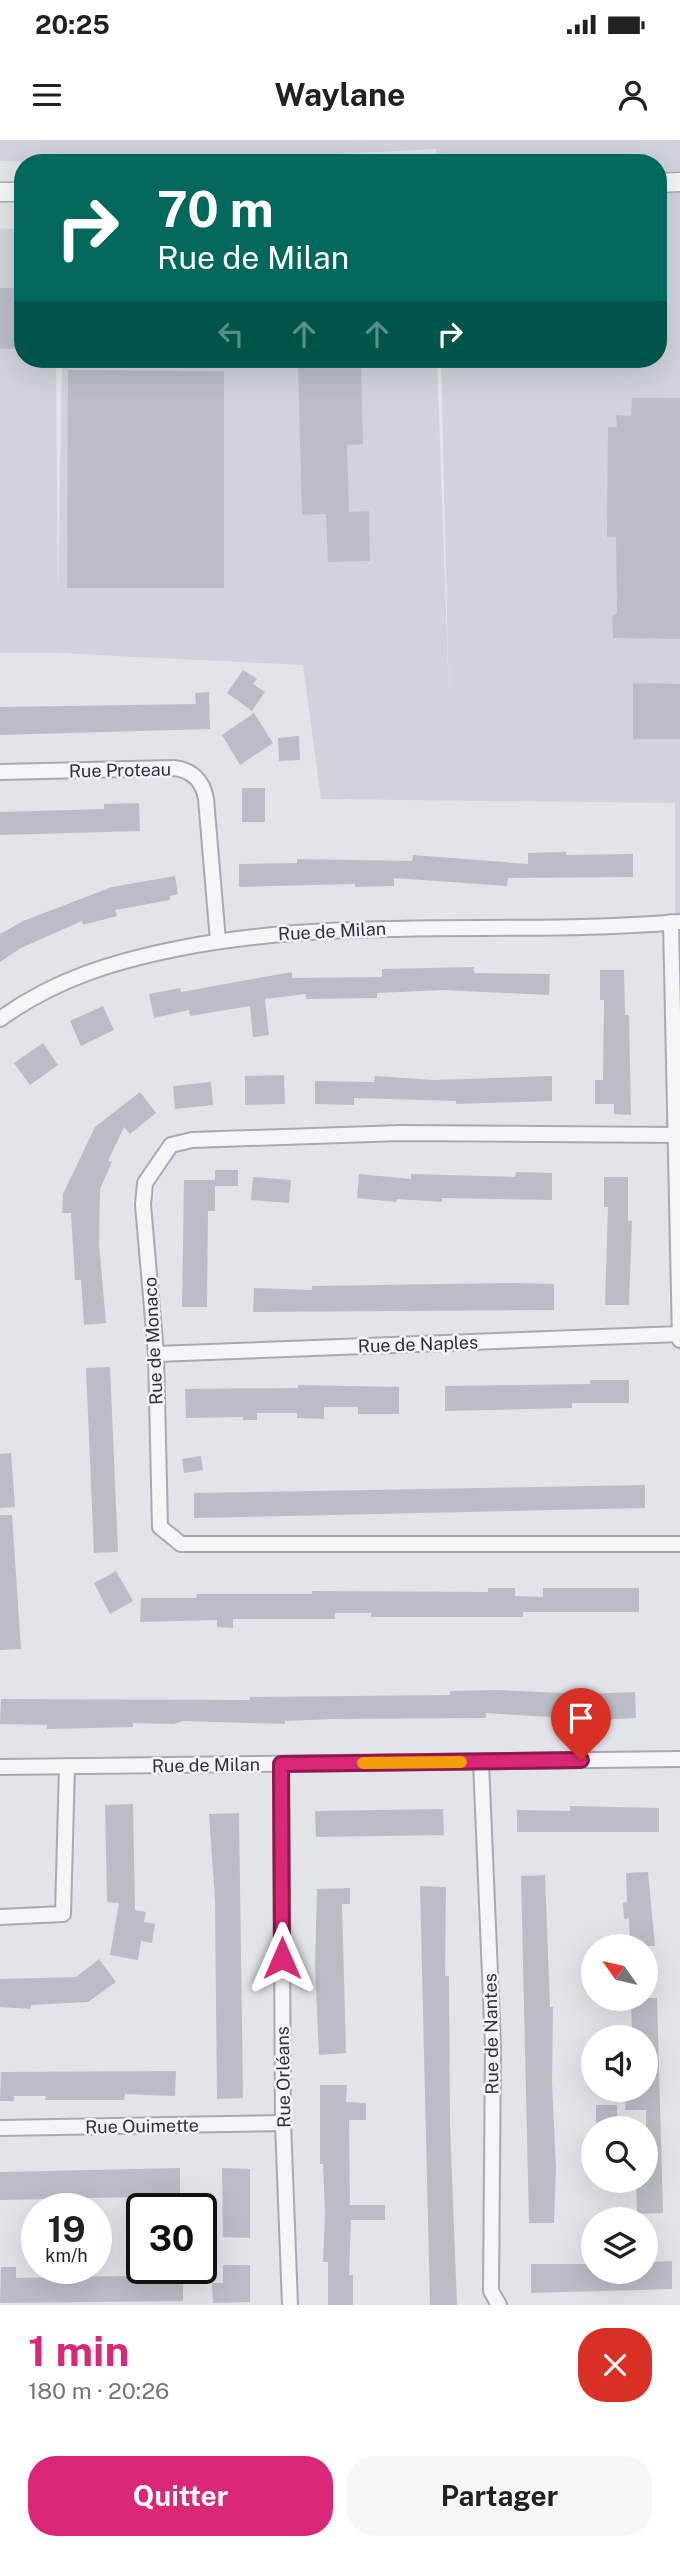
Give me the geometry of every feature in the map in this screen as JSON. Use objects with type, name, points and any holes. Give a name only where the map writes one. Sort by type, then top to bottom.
[{"type":"street","name":"Rue Proteau","points":[[0,772],[174,768],[194,775],[204,788],[206,799],[218,941]]},
{"type":"street","name":"Rue de Milan","points":[[0,1019],[27,1000],[76,976],[136,958],[218,941],[331,930],[675,922]]},
{"type":"street","points":[[675,922],[680,1340]]},
{"type":"street","name":"Rue de Monaco","points":[[678,1135],[401,1133],[192,1140],[172,1145],[145,1183],[143,1205],[156,1354],[160,1527],[181,1544],[680,1544]]},
{"type":"street","name":"Rue de Naples","points":[[156,1354],[680,1335]]},
{"type":"street","name":"Rue de Milan","points":[[0,1767],[680,1759]]},
{"type":"street","name":"Rue de Nantes","points":[[481,1762],[493,2045],[491,2291],[499,2305]]},
{"type":"street","name":"Rue Orléans","points":[[281,1764],[283,2123],[290,2305]]},
{"type":"street","points":[[0,1917],[63,1914],[67,1766]]},
{"type":"street","name":"Rue Ouimette","points":[[0,2128],[283,2123]]},
{"type":"shaded area","points":[[0,140],[680,140],[680,914],[675,914],[675,803],[321,799],[303,665],[57,653],[0,653],[0,229],[14,229],[14,368],[56,368],[58,594],[62,368],[437,368],[449,698],[441,368],[667,368],[667,154],[436,154],[436,149],[340,154],[14,154],[14,161],[0,161]]},
{"type":"building","points":[[0,288],[14,288],[14,349],[0,349]]},
{"type":"building","points":[[298,368],[361,368],[363,444],[347,445],[349,512],[369,511],[370,561],[328,562],[326,514],[302,515]]},
{"type":"building","points":[[68,370],[224,371],[224,588],[67,588]]},
{"type":"building","points":[[632,398],[680,398],[680,639],[613,638],[612,616],[617,613],[616,537],[607,537],[608,427],[617,427],[616,415],[631,416]]},
{"type":"building","points":[[243,670],[257,679],[253,684],[265,692],[252,711],[227,693]]},
{"type":"building","points":[[633,683],[680,684],[680,739],[633,739]]},
{"type":"building","points":[[209,692],[210,729],[0,735],[0,707],[196,704],[195,693]]},
{"type":"building","points":[[254,713],[273,743],[240,765],[222,735]]},
{"type":"building","points":[[299,736],[300,760],[279,761],[278,738]]},
{"type":"building","points":[[242,788],[265,788],[265,822],[242,822]]},
{"type":"building","points":[[139,803],[140,831],[0,835],[0,812],[104,809],[104,804]]},
{"type":"building","points":[[566,852],[566,855],[633,854],[633,877],[508,878],[507,886],[394,878],[394,886],[355,887],[355,884],[239,887],[239,864],[297,863],[297,859],[412,861],[413,855],[528,864],[528,853]]},
{"type":"building","points":[[175,876],[178,894],[170,896],[170,900],[115,910],[117,916],[83,925],[82,921],[21,948],[0,962],[0,934],[23,921],[112,887]]},
{"type":"building","points":[[474,967],[474,973],[550,974],[549,995],[443,990],[377,993],[377,998],[306,999],[306,994],[265,999],[269,1035],[253,1037],[250,1006],[190,1016],[189,1010],[154,1018],[149,994],[180,988],[181,992],[292,972],[292,978],[382,977],[382,969]]},
{"type":"building","points":[[600,970],[624,970],[625,1015],[629,1015],[631,1115],[614,1114],[614,1104],[595,1104],[595,1080],[603,1080],[604,1000],[600,1000]]},
{"type":"building","points":[[103,1006],[114,1030],[81,1046],[70,1021]]},
{"type":"building","points":[[43,1043],[58,1065],[30,1085],[14,1063]]},
{"type":"building","points":[[284,1075],[285,1104],[245,1105],[245,1076]]},
{"type":"building","points":[[375,1076],[435,1080],[552,1076],[552,1101],[456,1104],[456,1101],[354,1098],[354,1105],[315,1104],[315,1081],[374,1082]]},
{"type":"building","points":[[211,1082],[213,1105],[175,1109],[173,1086]]},
{"type":"building","points":[[140,1092],[156,1113],[130,1134],[124,1127],[108,1161],[112,1162],[100,1189],[99,1244],[106,1323],[84,1325],[81,1280],[75,1280],[71,1213],[62,1213],[63,1194],[95,1127]]},
{"type":"building","points":[[215,1170],[238,1170],[238,1186],[215,1186],[215,1211],[208,1211],[207,1307],[182,1307],[184,1180],[215,1180]]},
{"type":"building","points":[[516,1172],[552,1173],[552,1200],[442,1198],[442,1202],[397,1199],[396,1202],[357,1198],[359,1174],[411,1179],[411,1174],[515,1177]]},
{"type":"building","points":[[253,1177],[291,1180],[289,1203],[251,1200]]},
{"type":"building","points":[[604,1177],[628,1177],[628,1221],[632,1221],[629,1305],[605,1305],[608,1207],[604,1207]]},
{"type":"building","points":[[554,1284],[554,1310],[253,1312],[254,1288],[312,1290],[312,1286]]},
{"type":"building","points":[[110,1367],[118,1552],[94,1553],[86,1368]]},
{"type":"building","points":[[590,1380],[629,1380],[629,1403],[572,1403],[572,1408],[445,1411],[445,1386],[590,1384]]},
{"type":"building","points":[[298,1385],[399,1387],[399,1414],[358,1414],[358,1407],[324,1407],[324,1419],[297,1418],[297,1413],[257,1413],[257,1420],[243,1420],[243,1417],[186,1418],[185,1389],[298,1388]]},
{"type":"building","points":[[11,1453],[15,1507],[0,1508],[0,1454]]},
{"type":"building","points":[[201,1456],[203,1470],[184,1473],[182,1459]]},
{"type":"building","points":[[645,1485],[645,1508],[194,1518],[194,1493]]},
{"type":"building","points":[[0,1515],[12,1515],[21,1649],[0,1650]]},
{"type":"building","points":[[116,1571],[133,1601],[110,1614],[94,1583]]},
{"type":"building","points":[[488,1588],[515,1588],[515,1596],[543,1597],[543,1588],[639,1588],[639,1612],[523,1612],[523,1617],[371,1617],[371,1613],[335,1613],[335,1619],[233,1619],[233,1628],[217,1627],[217,1620],[140,1622],[141,1598],[196,1598],[197,1594],[312,1594],[312,1591],[488,1592]]},
{"type":"building","points":[[450,1691],[585,1694],[635,1692],[636,1718],[598,1720],[486,1713],[486,1718],[334,1719],[285,1721],[285,1724],[183,1721],[174,1724],[133,1723],[133,1727],[47,1729],[47,1725],[0,1724],[1,1699],[250,1700],[250,1697],[450,1695]]},
{"type":"building","points":[[133,1804],[135,1910],[146,1912],[144,1922],[155,1924],[152,1943],[141,1941],[138,1960],[110,1955],[119,1903],[107,1902],[105,1805]]},
{"type":"building","points":[[570,1806],[659,1808],[659,1832],[517,1832],[517,1810],[570,1811]]},
{"type":"building","points":[[443,1809],[444,1835],[316,1837],[315,1811]]},
{"type":"building","points":[[239,1813],[243,2098],[217,2099],[215,1901],[209,1814]]},
{"type":"building","points":[[648,1872],[654,1934],[630,1934],[629,1918],[624,1919],[623,1903],[627,1902],[626,1873]]},
{"type":"building","points":[[545,1875],[550,2007],[553,2007],[552,2082],[556,2167],[554,2223],[529,2223],[521,1876]]},
{"type":"building","points":[[420,1886],[446,1887],[445,1976],[449,1976],[450,2126],[457,2305],[430,2305]]},
{"type":"building","points":[[350,1888],[350,1904],[342,1904],[346,2053],[319,2055],[315,1966],[317,1889]]},
{"type":"building","points":[[99,1959],[116,1982],[88,2002],[31,2005],[31,2009],[0,2007],[0,1979],[76,1977]]},
{"type":"building","points":[[631,2011],[657,2011],[658,2025],[632,2025]]},
{"type":"building","points":[[658,2034],[663,2213],[658,2213],[658,2207],[637,2207],[636,2193],[658,2193],[658,2116],[646,2116],[646,2110],[625,2110],[625,2102],[658,2102]]},
{"type":"building","points":[[176,2071],[175,2096],[125,2094],[124,2100],[45,2100],[46,2096],[14,2096],[14,2101],[0,2101],[1,2072]]},
{"type":"building","points":[[320,2085],[347,2085],[346,2102],[366,2103],[366,2120],[349,2120],[350,2205],[385,2205],[385,2220],[351,2220],[349,2275],[353,2275],[353,2305],[328,2305],[328,2262],[323,2262],[325,2214],[323,2164],[320,2164]]},
{"type":"building","points":[[596,2105],[617,2105],[617,2116],[596,2116]]},
{"type":"building","points":[[180,2168],[180,2193],[126,2193],[126,2197],[112,2198],[112,2193],[21,2193],[21,2200],[0,2200],[0,2172]]},
{"type":"building","points":[[222,2168],[250,2169],[250,2238],[223,2237]]},
{"type":"building","points":[[672,2261],[672,2289],[531,2293],[531,2264],[581,2264],[581,2284],[658,2284],[658,2262]]},
{"type":"building","points":[[223,2265],[250,2265],[250,2302],[213,2303],[212,2284],[223,2283]]},
{"type":"building","points":[[1,2267],[16,2267],[16,2278],[21,2278],[21,2284],[112,2284],[112,2276],[126,2276],[126,2284],[183,2284],[183,2301],[0,2303]]},
{"type":"slow traffic","points":[[363,1763],[461,1762]]},
{"type":"route","points":[[282,1958],[281,1764],[581,1760]]}]
